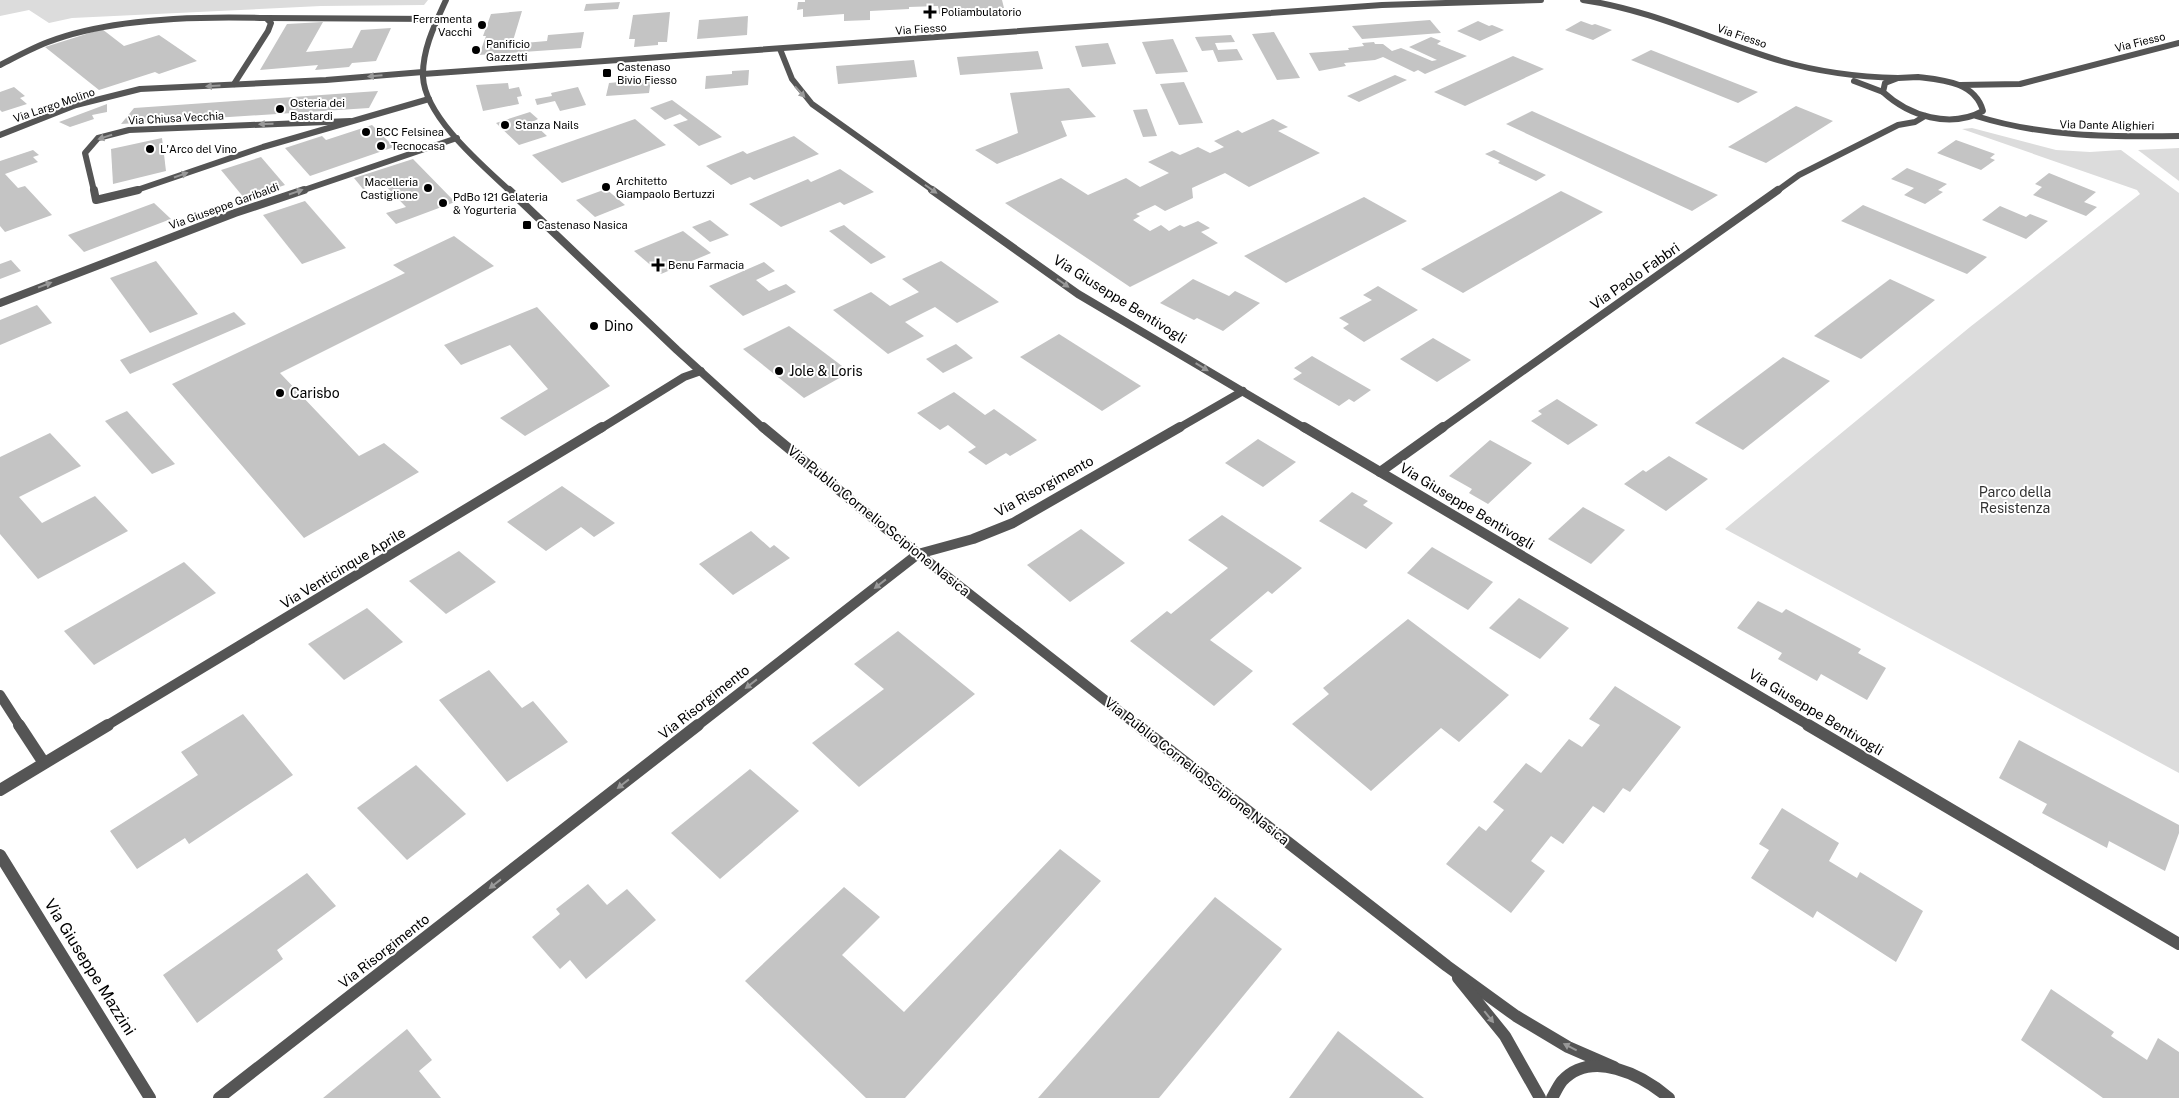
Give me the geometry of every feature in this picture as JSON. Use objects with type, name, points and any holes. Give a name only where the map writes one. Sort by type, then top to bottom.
[{"type":"street","name":"Via Publio Cornelio Scipione Nasica","points":[[446,0],[425,55],[423,73],[425,90],[434,109],[457,138],[613,291],[701,371],[812,468],[918,554],[1448,966],[1516,1016],[1568,1047],[1638,1076],[1661,1090],[1669,1098]]},
{"type":"street","name":"Via Fiesso","points":[[423,73],[1382,5],[1541,0]]},
{"type":"street","name":"Via Fiesso","points":[[1583,0],[1606,2],[1636,10],[1781,60],[1824,71],[1861,77],[1918,77],[1960,85],[2020,84],[2179,43]]},
{"type":"street","points":[[0,65],[47,42],[108,26],[228,17],[438,17]]},
{"type":"street","points":[[234,84],[241,70],[268,32],[271,23],[266,18]]},
{"type":"street","name":"Via Giuseppe Bentivogli","points":[[780,49],[784,66],[793,84],[812,104],[1078,294],[2179,944]]},
{"type":"street","points":[[1824,71],[1883,92],[1890,100],[1903,108],[1925,116],[1961,120],[1976,116],[1983,110],[2026,130]]},
{"type":"street","name":"Via Largo Molino","points":[[0,135],[76,105],[140,89],[423,73]]},
{"type":"street","points":[[1883,92],[1885,83],[1898,78]]},
{"type":"street","points":[[1975,95],[2020,84]]},
{"type":"street","name":"Via Fiesso","points":[[1960,85],[1975,95],[1982,103],[1983,110]]},
{"type":"street","name":"Via Chiusa Vecchia","points":[[350,121],[129,130],[98,138],[85,154],[96,200],[122,195],[263,147],[429,99]]},
{"type":"street","points":[[1898,125],[1903,108]]},
{"type":"street","name":"Via Paolo Fabbri","points":[[1380,472],[1799,175],[1898,125],[1915,122],[1925,116]]},
{"type":"street","name":"Via Dante Alighieri","points":[[1976,116],[2012,128],[2060,136],[2179,136]]},
{"type":"street","name":"Via Giuseppe Garibaldi","points":[[0,303],[235,212],[457,138]]},
{"type":"street","name":"Via Venticinque Aprile","points":[[0,790],[490,497],[684,377],[701,371]]},
{"type":"street","name":"Via Risorgimento","points":[[219,1098],[918,554],[973,539],[1014,523],[1243,391]]},
{"type":"street","points":[[0,695],[44,763]]},
{"type":"street","name":"Via Giuseppe Mazzini","points":[[0,855],[150,1098]]},
{"type":"street","name":"Via Publio Cornelio Scipione Nasica","points":[[1448,966],[1505,1036],[1540,1098]]},
{"type":"street","points":[[1552,1098],[1555,1089],[1570,1074],[1591,1067],[1614,1067]]},
{"type":"green space","points":[[0,0],[428,0],[424,5],[321,6],[72,18],[49,23],[29,10],[0,16]]},
{"type":"green space","name":"Parco della Resistenza","points":[[1972,128],[2056,150],[2090,152],[2121,150],[2179,193],[2179,773],[1725,529],[1970,327],[2140,194],[2137,190],[1962,129]]},
{"type":"green space","points":[[2179,148],[2179,181],[2138,150]]},
{"type":"building","points":[[805,0],[1002,0],[1004,8],[939,14],[938,6],[909,7],[909,9],[870,11],[870,20],[844,21],[844,14],[803,17],[803,9],[797,10],[798,2],[805,2]]},
{"type":"building","points":[[620,2],[618,9],[584,11],[586,4]]},
{"type":"building","points":[[522,11],[512,44],[547,41],[548,35],[584,32],[581,48],[479,55],[491,14]]},
{"type":"building","points":[[670,12],[667,42],[658,42],[658,45],[634,47],[635,39],[629,39],[633,15]]},
{"type":"building","points":[[748,16],[747,35],[697,39],[699,20]]},
{"type":"building","points":[[1430,20],[1441,33],[1362,39],[1352,26]]},
{"type":"building","points":[[1478,21],[1504,30],[1480,41],[1457,31]]},
{"type":"building","points":[[1581,21],[1612,30],[1593,40],[1565,30]]},
{"type":"building","points":[[323,22],[306,52],[352,48],[361,30],[391,28],[376,61],[352,63],[349,67],[315,70],[318,65],[260,70],[287,24]]},
{"type":"building","points":[[102,29],[124,46],[159,35],[197,61],[159,74],[155,72],[99,90],[45,47]]},
{"type":"building","points":[[1274,32],[1300,78],[1277,80],[1252,34]]},
{"type":"building","points":[[1231,35],[1235,42],[1215,43],[1218,50],[1237,49],[1243,60],[1218,62],[1213,50],[1202,51],[1195,37]]},
{"type":"building","points":[[1431,37],[1441,41],[1437,44],[1467,56],[1425,74],[1418,70],[1414,72],[1383,57],[1375,60],[1344,63],[1346,66],[1319,71],[1309,53],[1349,50],[1348,48],[1364,46],[1362,43],[1374,42],[1375,44],[1383,44],[1392,51],[1401,48],[1432,61],[1437,60],[1409,47]]},
{"type":"building","points":[[1173,39],[1188,72],[1156,74],[1142,42]]},
{"type":"building","points":[[1108,43],[1116,64],[1082,67],[1075,46]]},
{"type":"building","points":[[1651,50],[1758,92],[1738,103],[1631,60]]},
{"type":"building","points":[[1038,51],[1043,69],[960,75],[957,57]]},
{"type":"building","points":[[1513,56],[1544,69],[1465,106],[1434,92]]},
{"type":"building","points":[[914,60],[917,77],[838,84],[836,66]]},
{"type":"building","points":[[749,70],[748,85],[705,89],[706,76],[732,74],[732,71]]},
{"type":"building","points":[[1395,75],[1407,80],[1359,102],[1347,96]]},
{"type":"building","points":[[651,79],[649,93],[606,96],[609,83]]},
{"type":"building","points":[[1184,82],[1203,123],[1179,125],[1160,84]]},
{"type":"building","points":[[508,83],[509,89],[519,87],[522,96],[517,97],[519,104],[483,111],[476,85]]},
{"type":"building","points":[[14,87],[25,96],[20,98],[27,104],[2,112],[0,110],[0,92]]},
{"type":"building","points":[[578,87],[586,105],[560,111],[555,101],[537,105],[535,99],[552,96],[551,93]]},
{"type":"building","points":[[1069,88],[1096,117],[1061,121],[1067,136],[997,164],[975,150],[1018,133],[1010,93]]},
{"type":"building","points":[[378,91],[369,108],[121,124],[134,108]]},
{"type":"building","points":[[672,100],[722,137],[699,146],[673,125],[688,120],[680,114],[665,120],[650,108]]},
{"type":"building","points":[[107,104],[107,112],[92,115],[94,119],[70,127],[59,122]]},
{"type":"building","points":[[1796,106],[1833,121],[1766,163],[1728,147]]},
{"type":"building","points":[[1147,109],[1157,136],[1143,137],[1133,110]]},
{"type":"building","points":[[1532,111],[1718,195],[1692,211],[1506,124]]},
{"type":"building","points":[[530,112],[538,119],[532,122],[547,136],[519,145],[496,123]]},
{"type":"building","points":[[635,119],[666,145],[562,183],[532,155]]},
{"type":"building","points":[[1273,119],[1288,127],[1278,131],[1320,153],[1249,187],[1225,173],[1192,188],[1193,198],[1165,211],[1155,205],[1136,214],[1140,216],[1133,220],[1150,231],[1161,225],[1169,231],[1180,225],[1184,227],[1198,221],[1210,228],[1201,232],[1218,243],[1130,287],[1005,203],[1061,178],[1088,195],[1126,178],[1140,187],[1169,173],[1148,162],[1172,151],[1180,155],[1198,147],[1210,153],[1224,147],[1214,141],[1238,130],[1242,133]]},
{"type":"building","points":[[372,125],[394,147],[310,176],[285,148],[322,136],[326,140]]},
{"type":"building","points":[[794,136],[819,154],[754,180],[750,177],[731,185],[706,166],[743,151],[747,154]]},
{"type":"building","points":[[162,138],[166,171],[113,184],[111,149]]},
{"type":"building","points":[[1956,140],[1995,154],[1990,158],[1995,160],[1981,170],[1937,153]]},
{"type":"building","points":[[33,150],[39,155],[33,157],[38,162],[5,174],[18,188],[25,186],[52,215],[5,232],[0,226],[0,161]]},
{"type":"building","points":[[1494,150],[1546,175],[1536,181],[1498,163],[1500,161],[1485,154]]},
{"type":"building","points":[[261,157],[285,185],[245,199],[221,170]]},
{"type":"building","points":[[413,159],[455,202],[396,224],[386,213],[406,207],[382,182],[363,189],[354,178]]},
{"type":"building","points":[[1907,168],[1947,184],[1938,190],[1943,192],[1925,204],[1904,195],[1914,188],[1891,179]]},
{"type":"building","points":[[840,169],[874,192],[844,205],[840,202],[781,227],[749,204],[808,179],[811,182]]},
{"type":"building","points":[[2049,173],[2096,192],[2084,202],[2097,207],[2086,216],[2033,195],[2042,187],[2035,184]]},
{"type":"building","points":[[606,189],[625,205],[595,217],[576,200]]},
{"type":"building","points":[[1561,191],[1603,212],[1463,293],[1421,269]]},
{"type":"building","points":[[1364,197],[1407,221],[1286,283],[1244,256]]},
{"type":"building","points":[[305,201],[346,248],[302,264],[263,215]]},
{"type":"building","points":[[154,203],[171,219],[84,252],[68,235]]},
{"type":"building","points":[[1863,205],[1987,257],[1967,274],[1841,221]]},
{"type":"building","points":[[2000,206],[2026,217],[2030,214],[2048,221],[2026,239],[1982,220]]},
{"type":"building","points":[[710,220],[729,235],[710,242],[692,227]]},
{"type":"building","points":[[844,225],[886,257],[871,264],[829,231]]},
{"type":"building","points":[[683,231],[711,253],[661,274],[634,251]]},
{"type":"building","points":[[454,236],[494,266],[280,373],[359,456],[384,443],[419,472],[304,538],[172,384],[405,273],[393,265]]},
{"type":"building","points":[[11,260],[21,271],[0,279],[0,264]]},
{"type":"building","points":[[156,261],[198,314],[150,333],[110,278]]},
{"type":"building","points":[[941,261],[999,302],[957,323],[935,307],[905,322],[924,336],[888,354],[833,310],[871,292],[890,306],[919,292],[902,279]]},
{"type":"building","points":[[764,262],[775,271],[756,280],[769,291],[786,284],[796,292],[743,316],[709,286]]},
{"type":"building","points":[[1193,279],[1229,296],[1235,291],[1260,303],[1223,331],[1197,318],[1194,320],[1160,303]]},
{"type":"building","points":[[1890,279],[1935,300],[1861,359],[1814,336]]},
{"type":"building","points":[[1378,286],[1418,310],[1364,342],[1343,328],[1349,324],[1339,318],[1372,300],[1363,295]]},
{"type":"building","points":[[37,305],[52,323],[0,345],[0,320]]},
{"type":"building","points":[[537,307],[610,386],[525,436],[500,418],[548,389],[510,345],[461,365],[444,345]]},
{"type":"building","points":[[234,312],[246,324],[130,374],[120,360]]},
{"type":"building","points":[[789,326],[850,372],[804,398],[743,349]]},
{"type":"building","points":[[1059,334],[1141,386],[1102,411],[1020,357]]},
{"type":"building","points":[[1433,338],[1471,360],[1437,382],[1400,359]]},
{"type":"building","points":[[956,344],[973,358],[943,373],[926,359]]},
{"type":"building","points":[[1312,356],[1371,390],[1354,402],[1349,399],[1339,406],[1293,379],[1302,373],[1294,368]]},
{"type":"building","points":[[1783,357],[1830,381],[1743,450],[1695,423]]},
{"type":"building","points":[[954,392],[985,415],[994,409],[1037,440],[1010,456],[1006,453],[986,465],[968,452],[976,447],[948,425],[940,430],[917,413]]},
{"type":"building","points":[[1557,399],[1598,425],[1568,445],[1531,421],[1542,414],[1538,411]]},
{"type":"building","points":[[127,411],[175,464],[152,474],[105,421]]},
{"type":"building","points":[[50,433],[81,466],[19,497],[42,523],[95,496],[128,531],[38,579],[0,534],[0,457]]},
{"type":"building","points":[[1258,439],[1296,462],[1263,487],[1225,463]]},
{"type":"building","points":[[1490,440],[1532,463],[1488,504],[1469,493],[1472,489],[1449,476]]},
{"type":"building","points":[[1669,456],[1708,479],[1666,511],[1624,484],[1643,470],[1646,472]]},
{"type":"building","points":[[562,486],[615,523],[594,537],[581,527],[546,551],[507,522]]},
{"type":"building","points":[[1352,492],[1368,501],[1363,505],[1393,523],[1366,549],[1319,521]]},
{"type":"building","points":[[1583,507],[1625,530],[1591,564],[1548,539]]},
{"type":"building","points":[[1222,515],[1302,568],[1272,594],[1268,591],[1210,640],[1253,671],[1214,706],[1130,641],[1167,611],[1171,614],[1228,568],[1188,540]]},
{"type":"building","points":[[1081,529],[1125,563],[1070,602],[1027,565]]},
{"type":"building","points":[[751,531],[770,548],[774,545],[790,558],[733,595],[699,564]]},
{"type":"building","points":[[1432,547],[1493,582],[1468,610],[1407,573]]},
{"type":"building","points":[[459,551],[496,582],[446,614],[409,581]]},
{"type":"building","points":[[184,562],[216,593],[94,665],[64,631]]},
{"type":"building","points":[[1519,598],[1569,628],[1540,659],[1489,628]]},
{"type":"building","points":[[1758,601],[1782,613],[1786,609],[1861,649],[1858,653],[1886,668],[1867,700],[1821,674],[1817,681],[1778,659],[1782,653],[1737,628]]},
{"type":"building","points":[[367,608],[403,642],[344,680],[308,644]]},
{"type":"building","points":[[1408,619],[1509,695],[1459,742],[1441,728],[1371,791],[1292,724],[1329,694],[1323,688]]},
{"type":"building","points":[[898,631],[975,694],[859,787],[812,743],[884,689],[854,664]]},
{"type":"building","points":[[489,670],[522,708],[533,701],[568,742],[507,782],[439,700]]},
{"type":"building","points":[[1615,686],[1681,727],[1630,792],[1623,788],[1604,813],[1593,806],[1563,844],[1551,836],[1531,861],[1545,871],[1511,913],[1446,864],[1479,826],[1486,831],[1504,810],[1493,802],[1526,763],[1541,773],[1569,739],[1582,747],[1600,725],[1589,719]]},
{"type":"building","points":[[243,714],[293,775],[189,844],[185,838],[137,869],[110,831],[198,775],[181,752]]},
{"type":"building","points":[[2019,740],[2179,825],[2179,833],[2165,871],[2109,841],[2107,848],[2042,813],[2047,804],[1999,778]]},
{"type":"building","points":[[416,765],[466,814],[407,860],[357,808]]},
{"type":"building","points":[[750,769],[799,811],[720,879],[671,833]]},
{"type":"building","points":[[1782,808],[1839,843],[1829,861],[1857,878],[1860,872],[1923,911],[1896,962],[1817,911],[1813,918],[1751,878],[1769,850],[1759,844]]},
{"type":"building","points":[[1060,849],[1101,881],[905,1098],[866,1098],[745,981],[844,887],[880,917],[842,955],[904,1012]]},
{"type":"building","points":[[307,873],[336,906],[277,950],[283,959],[197,1023],[163,975]]},
{"type":"building","points":[[588,884],[607,905],[627,889],[656,920],[586,979],[570,960],[560,969],[532,937],[560,914],[556,909]]},
{"type":"building","points":[[1215,897],[1282,949],[1159,1098],[1038,1098]]},
{"type":"building","points":[[2051,989],[2114,1032],[2111,1036],[2147,1060],[2158,1038],[2179,1052],[2179,1098],[2103,1098],[2021,1040]]},
{"type":"building","points":[[407,1029],[432,1060],[419,1071],[441,1098],[323,1098]]},
{"type":"building","points":[[1338,1031],[1424,1098],[1289,1098]]},
{"type":"place","name":"Poliambulatorio","points":[[930,12]]},
{"type":"place","name":"Ferramenta Vacchi","points":[[482,25]]},
{"type":"place","name":"Panificio Gazzetti","points":[[476,50]]},
{"type":"place","name":"Castenaso Bivio Fiesso","points":[[607,73]]},
{"type":"place","name":"Osteria dei Bastardi","points":[[280,109]]},
{"type":"place","name":"Stanza Nails","points":[[505,125]]},
{"type":"place","name":"BCC Felsinea","points":[[366,132]]},
{"type":"place","name":"Tecnocasa","points":[[381,146]]},
{"type":"place","name":"L'Arco del Vino","points":[[150,149]]},
{"type":"place","name":"Architetto Giampaolo Bertuzzi","points":[[606,187]]},
{"type":"place","name":"Macelleria Castiglione","points":[[428,188]]},
{"type":"place","name":"PdBo 121 Gelateria & Yogurteria","points":[[443,203]]},
{"type":"place","name":"Castenaso Nasica","points":[[527,225]]},
{"type":"place","name":"Benu Farmacia","points":[[658,265]]},
{"type":"place","name":"Dino","points":[[594,326]]},
{"type":"place","name":"Jole & Loris","points":[[779,371]]},
{"type":"place","name":"Carisbo","points":[[280,393]]}]
